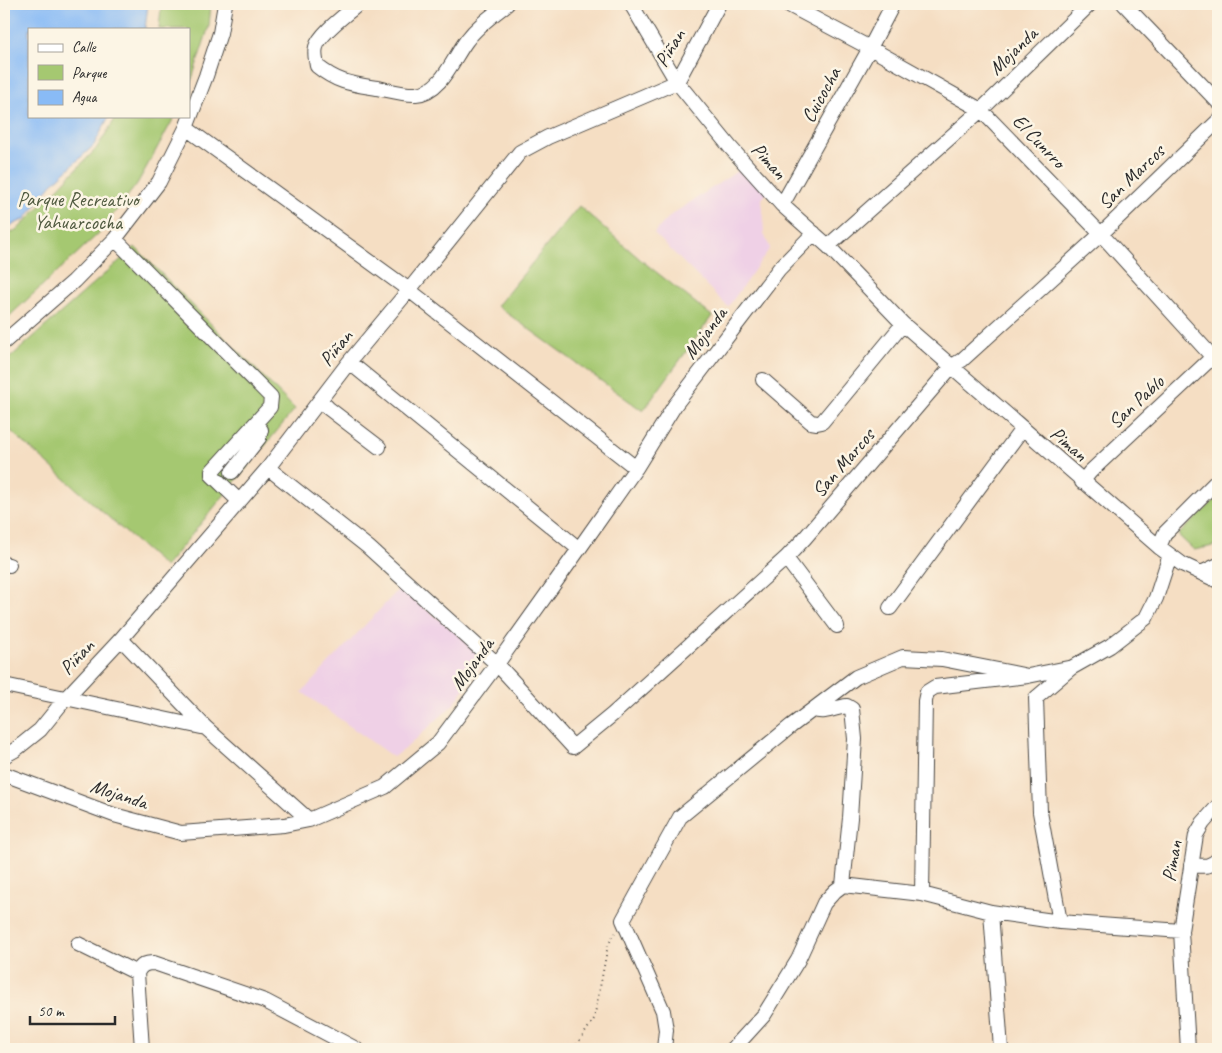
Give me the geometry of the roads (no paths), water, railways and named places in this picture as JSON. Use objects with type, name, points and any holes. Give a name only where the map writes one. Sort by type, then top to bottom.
[{"type":"street","points":[[190,117],[220,33],[225,4]]},
{"type":"street","points":[[358,4],[324,35],[317,44],[315,55],[317,66],[329,76],[347,84],[416,94],[431,89],[442,79],[467,40],[482,23],[507,4]]},
{"type":"street","name":"Piman","points":[[631,4],[677,82],[730,147],[782,205],[814,232],[903,324],[1082,482],[1164,551],[1182,564],[1218,580]]},
{"type":"street","name":"Piñan","points":[[4,756],[15,750],[40,730],[65,698],[121,639],[240,501],[268,468],[349,362],[520,152],[548,137],[677,82],[719,4]]},
{"type":"street","name":"El Cunrro","points":[[787,4],[981,110],[1101,234],[1216,358]]},
{"type":"street","name":"Cuicocha","points":[[782,205],[893,4]]},
{"type":"street","name":"Mojanda","points":[[828,246],[981,110],[1090,4]]},
{"type":"street","points":[[1124,4],[1218,102]]},
{"type":"street","points":[[4,342],[74,281],[115,239],[159,182],[190,118]]},
{"type":"street","name":"San Marcos","points":[[497,664],[573,747],[612,715],[786,558],[952,366],[962,360],[1101,234],[1218,122]]},
{"type":"street","points":[[186,128],[409,290],[636,468]]},
{"type":"street","name":"Mojanda","points":[[4,774],[114,816],[181,833],[284,826],[309,820],[385,787],[438,743],[497,664],[636,468],[681,397],[779,269],[814,232]]},
{"type":"street","points":[[115,239],[272,398],[270,407],[212,471],[212,475],[240,501]]},
{"type":"street","points":[[763,380],[811,422],[822,422],[903,324]]},
{"type":"street","name":"San Pablo","points":[[1082,482],[1090,472],[1216,358]]},
{"type":"street","points":[[349,362],[579,549]]},
{"type":"street","points":[[320,400],[379,447]]},
{"type":"street","points":[[232,472],[260,438],[261,430],[256,424]]},
{"type":"street","points":[[890,608],[1022,429]]},
{"type":"street","points":[[268,468],[368,547],[497,664]]},
{"type":"street","points":[[1060,922],[1040,812],[1036,698],[1071,668],[1110,646],[1146,618],[1156,598],[1164,551],[1165,532],[1218,480]]},
{"type":"street","points":[[786,558],[837,626]]},
{"type":"street","points":[[1200,573],[1218,565]]},
{"type":"street","points":[[121,639],[206,728],[309,820]]},
{"type":"street","points":[[664,1049],[666,1030],[663,1011],[623,920],[680,817],[791,726],[856,677],[903,657],[942,658],[1028,676]]},
{"type":"street","points":[[922,894],[925,701],[927,692],[935,687],[1028,676],[1071,668]]},
{"type":"street","points":[[4,685],[206,728]]},
{"type":"street","points":[[814,710],[819,712],[828,711],[847,706],[852,709],[854,719],[855,739],[850,818],[843,885]]},
{"type":"street","name":"Piman","points":[[1188,1049],[1181,931],[1196,834],[1202,823],[1218,806]]},
{"type":"street","points":[[1191,865],[1206,866],[1213,864],[1218,859]]},
{"type":"street","points":[[732,1049],[764,1015],[798,960],[824,903],[843,885],[922,894],[992,912],[1060,922],[1181,931]]},
{"type":"street","points":[[992,912],[1001,1049]]},
{"type":"street","points":[[78,944],[138,973]]},
{"type":"street","points":[[142,1049],[138,973],[140,966],[146,963],[154,963],[265,1001],[356,1049]]},
{"type":"water","points":[[4,4],[148,4],[145,28],[28,28],[28,118],[108,118],[94,145],[51,185],[25,219],[4,229]]},
{"type":"park label","name":"Parque Recreativo Yahuarcocha","points":[[78,210]]}]
